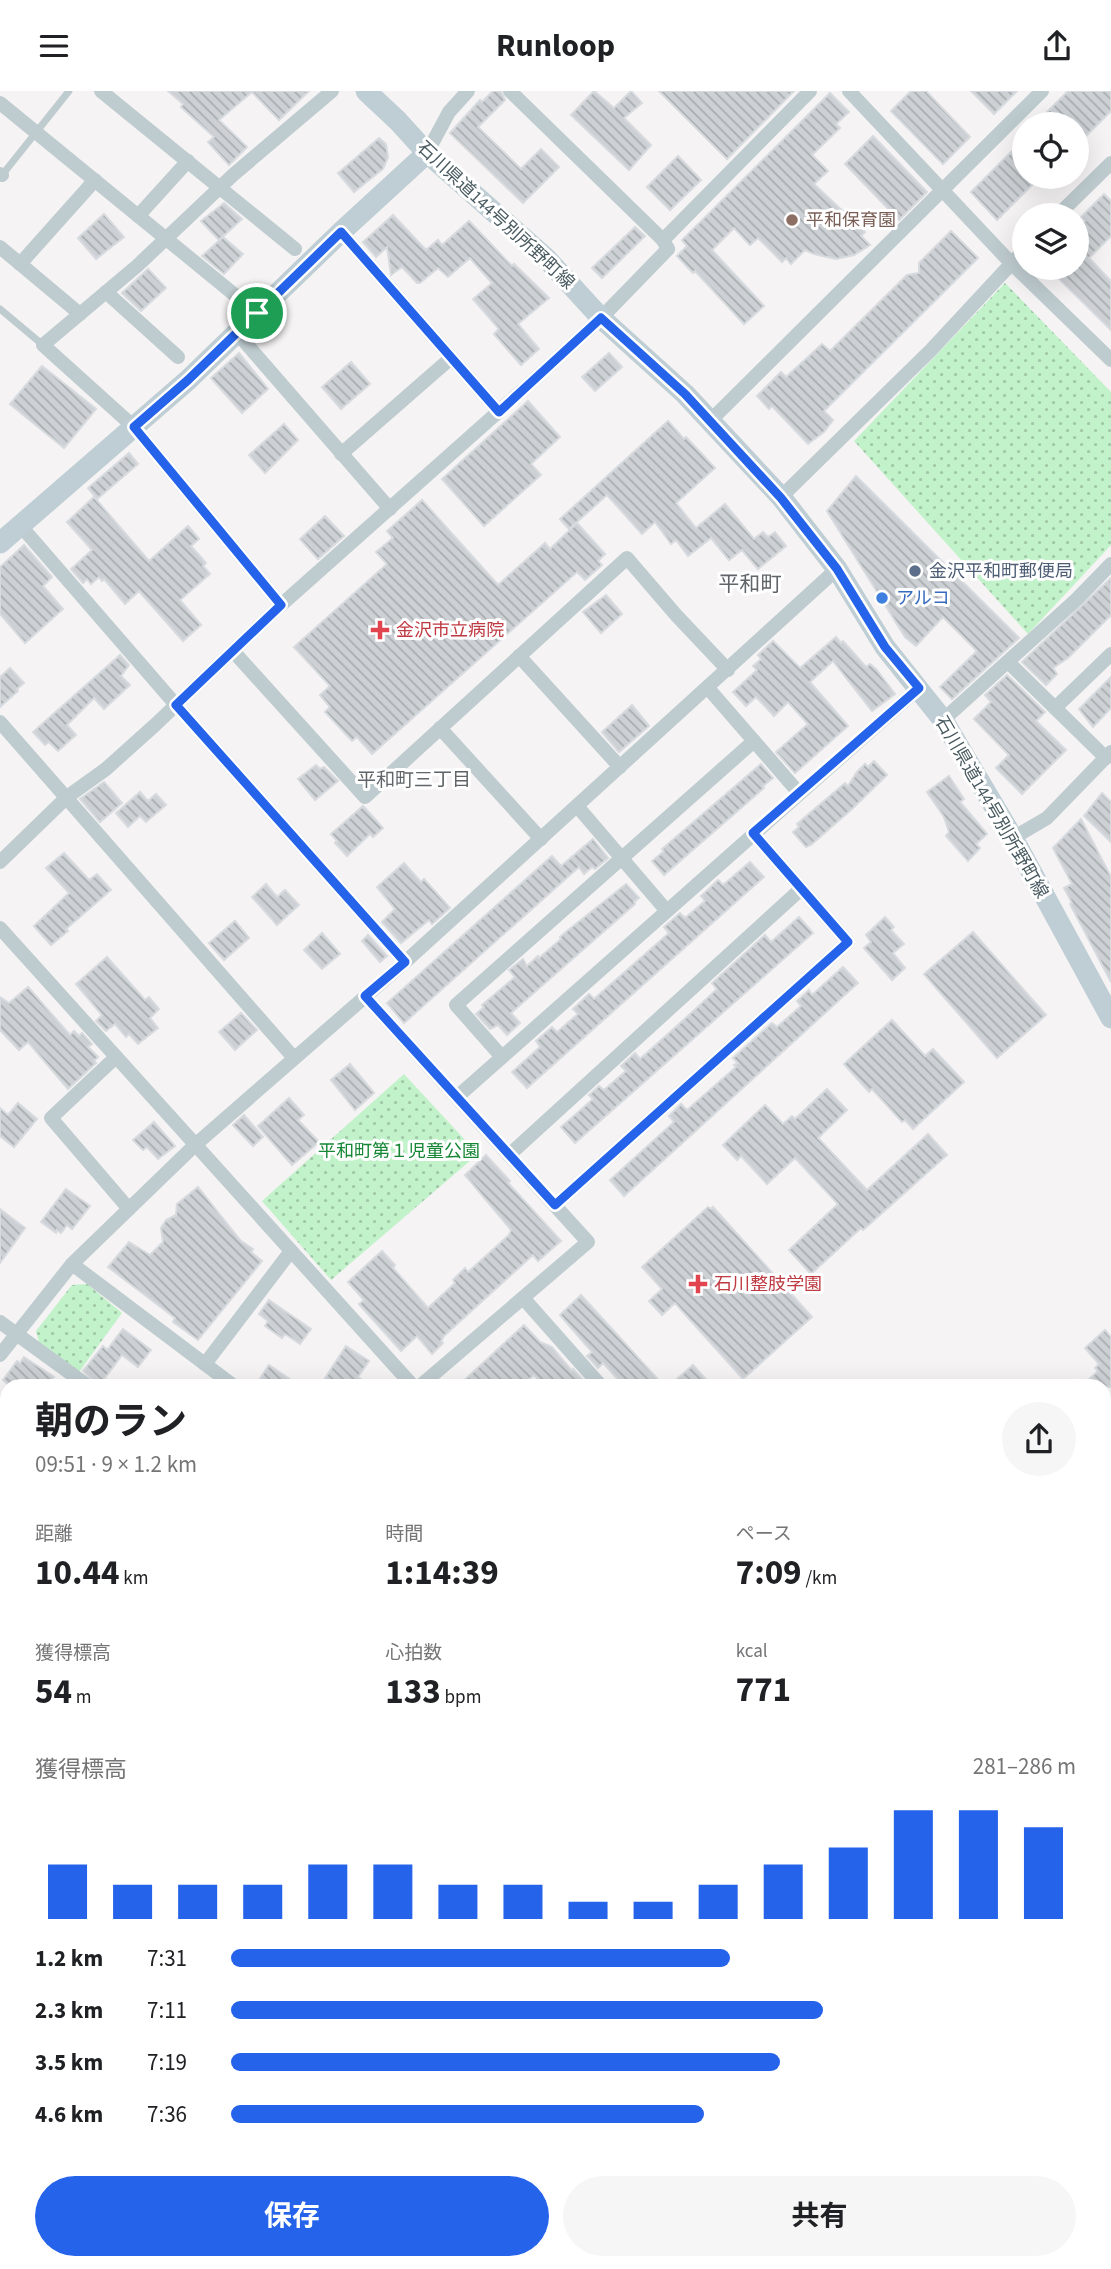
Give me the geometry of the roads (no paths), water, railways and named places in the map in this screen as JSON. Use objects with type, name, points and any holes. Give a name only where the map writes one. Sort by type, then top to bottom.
[{"type":"main road","name":"石川県道144号別所野町線","points":[[366,91],[427,153],[546,258],[601,318],[685,394],[781,498],[837,569],[885,647],[943,720],[1109,1009]]},
{"type":"main road","points":[[0,543],[188,380],[427,153]]},
{"type":"street","points":[[101,91],[295,249]]},
{"type":"street","points":[[281,605],[134,427],[43,345],[332,91]]},
{"type":"street","points":[[427,153],[449,112],[468,91]]},
{"type":"street","points":[[0,862],[67,797],[106,769],[281,605],[499,412],[601,318],[667,249],[663,240],[510,91]]},
{"type":"street","points":[[663,240],[810,91]]},
{"type":"street","points":[[849,91],[1011,263],[1111,360]]},
{"type":"street","points":[[710,421],[1042,91]]},
{"type":"street","points":[[0,103],[257,313]]},
{"type":"street","points":[[138,216],[188,161]]},
{"type":"street","points":[[1070,203],[1111,163]]},
{"type":"street","points":[[20,264],[95,180]]},
{"type":"street","points":[[341,232],[499,412]]},
{"type":"street","points":[[0,247],[80,314]]},
{"type":"street","points":[[781,498],[931,351],[1011,263]]},
{"type":"street","points":[[106,292],[178,357]]},
{"type":"street","points":[[237,333],[390,509]]},
{"type":"street","points":[[341,454],[451,358]]},
{"type":"street","points":[[20,525],[405,962]]},
{"type":"street","points":[[233,651],[365,797],[627,558],[728,670]]},
{"type":"street","points":[[943,720],[1077,599],[1111,564]]},
{"type":"street","points":[[0,1355],[72,1264],[195,1145],[405,962],[837,569]]},
{"type":"street","points":[[1055,708],[1111,654]]},
{"type":"street","points":[[520,656],[620,767]]},
{"type":"street","points":[[1008,662],[1108,755],[1047,818],[1013,838]]},
{"type":"street","points":[[708,688],[799,793]]},
{"type":"street","points":[[457,1097],[919,688]]},
{"type":"street","points":[[0,722],[294,1058]]},
{"type":"street","points":[[440,728],[541,839]]},
{"type":"street","points":[[502,1057],[457,1005],[754,741]]},
{"type":"street","points":[[577,806],[666,910]]},
{"type":"street","points":[[555,1205],[848,942],[753,833]]},
{"type":"street","points":[[509,1155],[801,889]]},
{"type":"street","points":[[0,928],[407,1379]]},
{"type":"street","points":[[365,996],[588,1242],[428,1379]]},
{"type":"street","points":[[116,1057],[51,1118],[129,1209]]},
{"type":"street","points":[[205,1364],[291,1251]]},
{"type":"street","points":[[72,1264],[225,1379]]},
{"type":"street","points":[[524,1299],[595,1379]]},
{"type":"street","points":[[0,1322],[79,1379]]},
{"type":"lane","points":[[1,175],[69,91]]},
{"type":"lane","points":[[0,309],[43,345]]},
{"type":"place","name":"平和保育園","points":[[792,220]]},
{"type":"place","name":"金沢平和町郵便局","points":[[915,571]]},
{"type":"place","name":"アルコ","points":[[882,598]]},
{"type":"place","name":"金沢市立病院","points":[[380,630]]},
{"type":"place","name":"石川整肢学園","points":[[698,1284]]},
{"type":"district","name":"平和町","points":[[750,584]]},
{"type":"district","name":"平和町三丁目","points":[[414,779]]},
{"type":"park label","name":"平和町第１児童公園","points":[[399,1151]]}]
